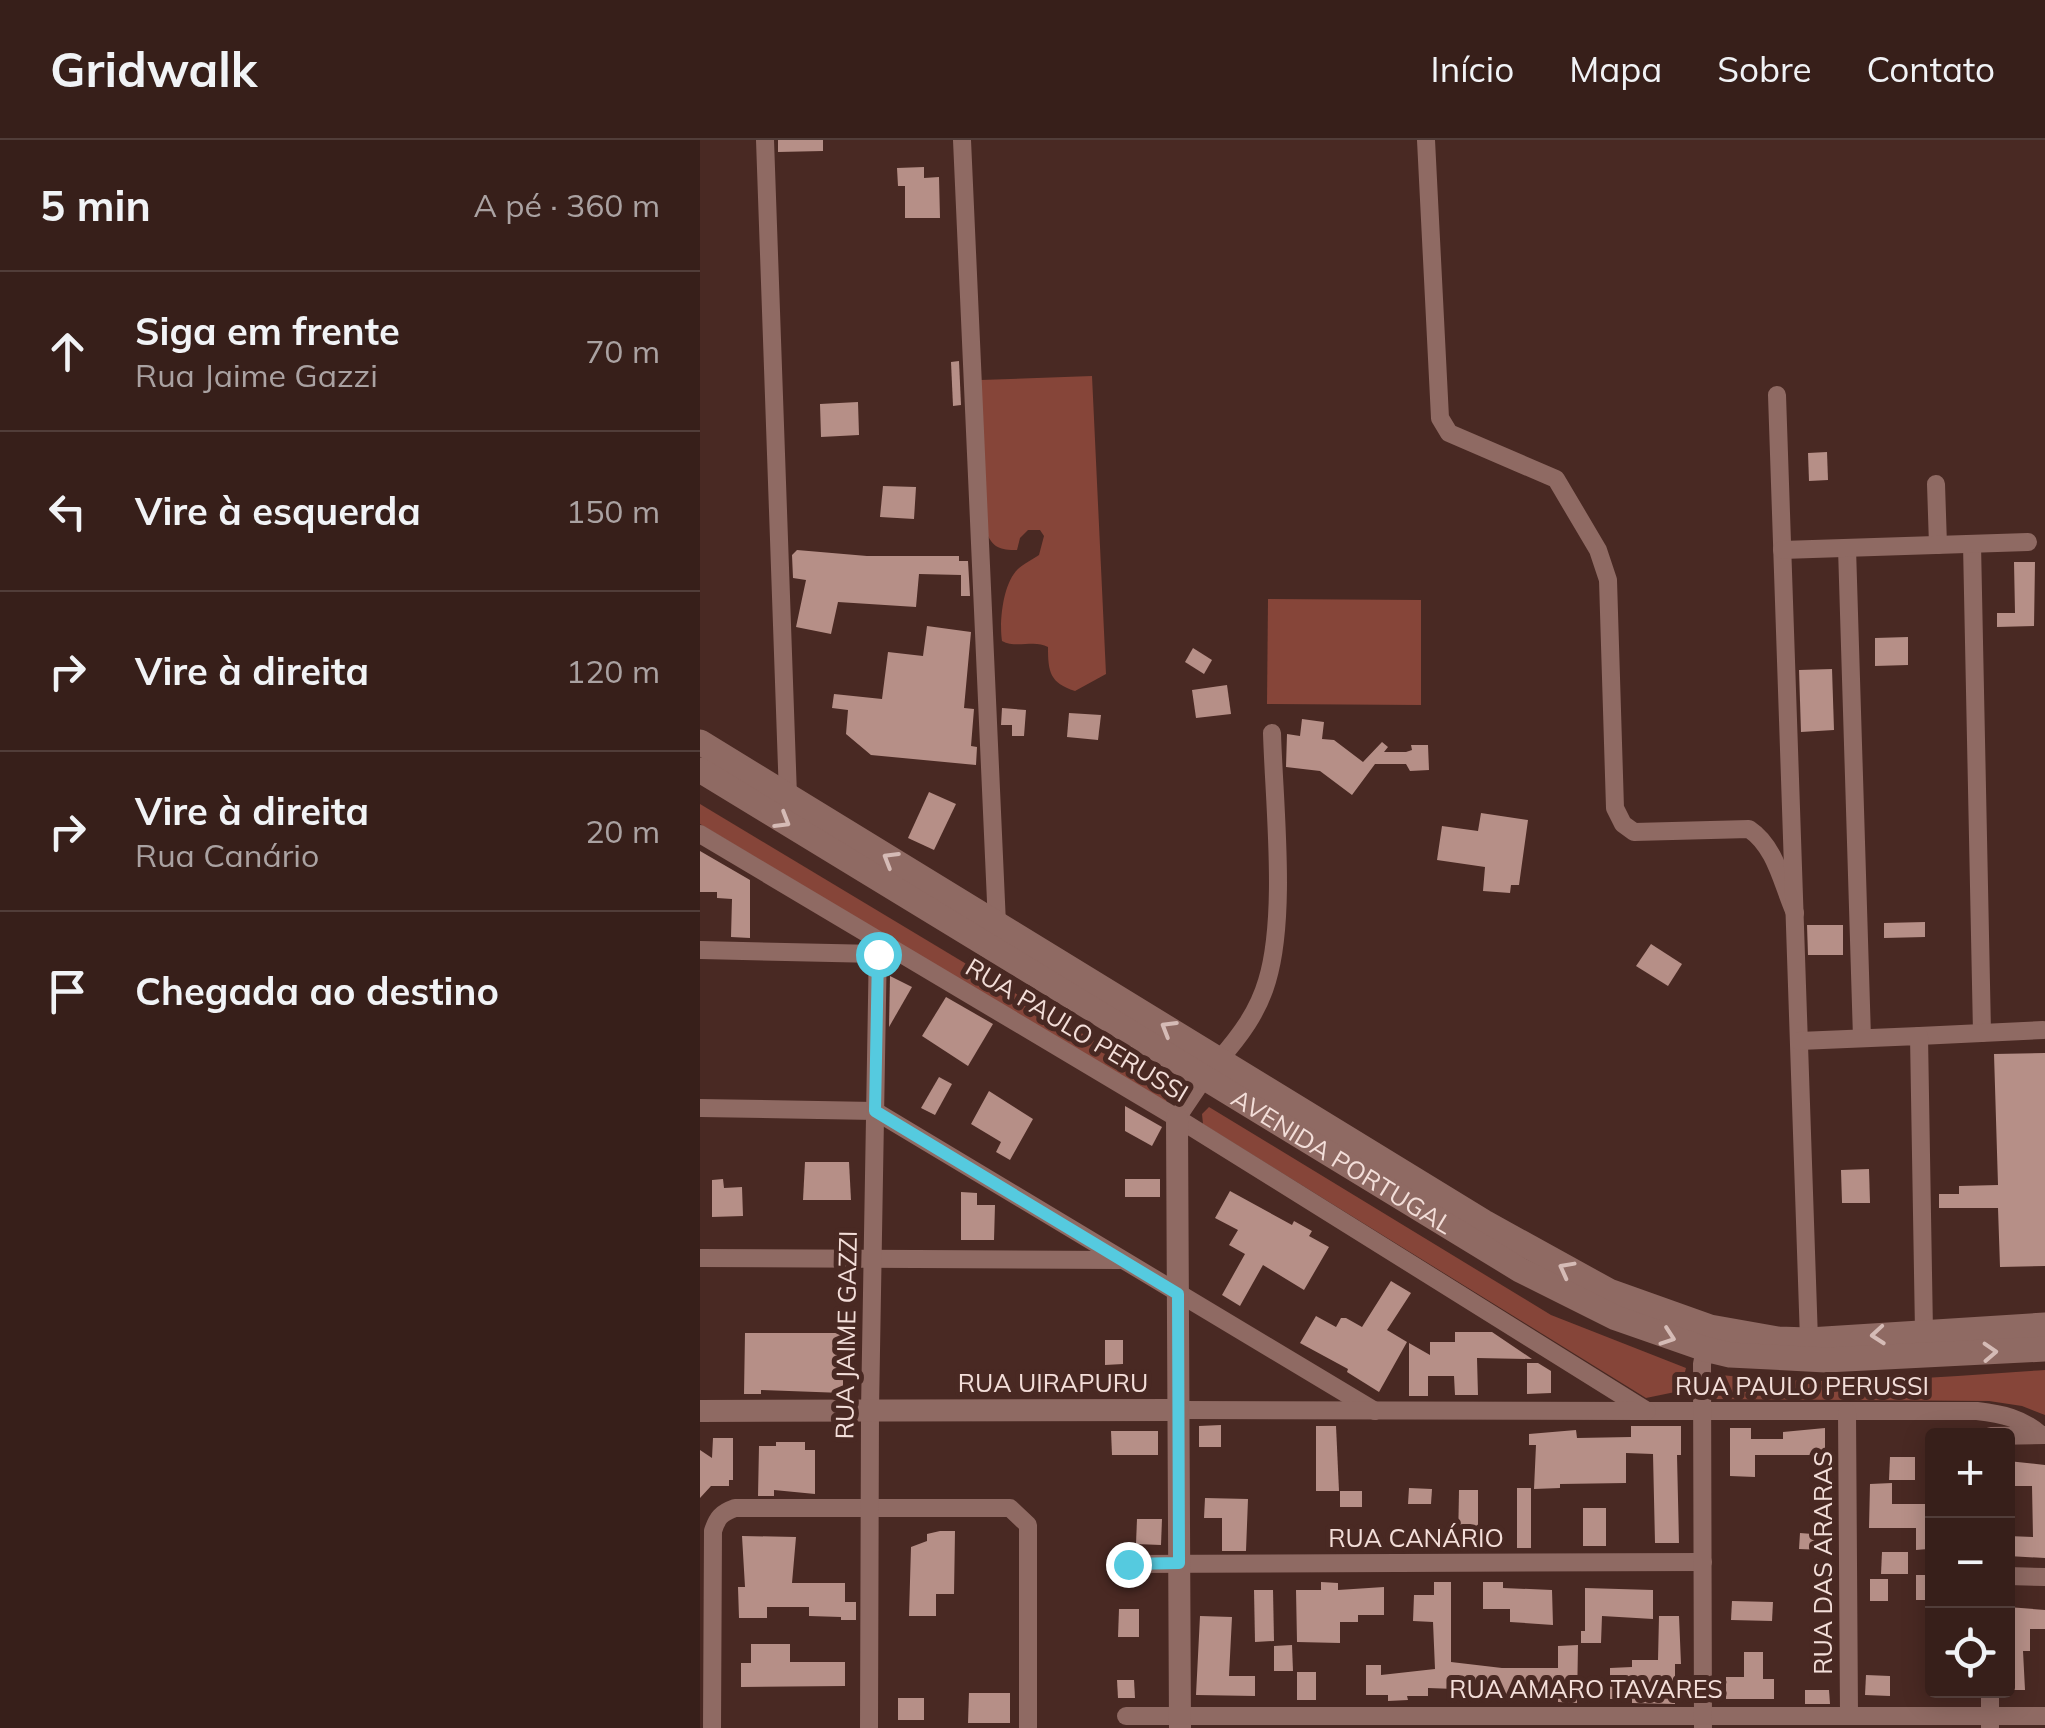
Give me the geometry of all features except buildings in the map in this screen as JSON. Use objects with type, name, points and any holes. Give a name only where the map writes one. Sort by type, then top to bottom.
[{"type":"main road","points":[[700,742],[997,924],[1211,1069]]},
{"type":"main road","name":"AVENIDA PORTUGAL","points":[[700,770],[1432,1203],[1478,1231],[1550,1286],[1616,1318],[1705,1349],[1752,1358],[1826,1360],[2045,1349]]},
{"type":"main road","points":[[1478,1231],[1660,1311],[1710,1327],[1778,1339],[2045,1326]]},
{"type":"street","points":[[765,140],[788,796]]},
{"type":"street","points":[[962,140],[997,924]]},
{"type":"street","points":[[1426,140],[1440,418],[1449,432],[1556,479],[1598,550],[1608,580],[1615,808],[1623,824],[1634,832],[1749,829],[1761,837],[1770,852],[1795,913]]},
{"type":"street","points":[[1777,395],[1809,1340]]},
{"type":"street","points":[[1936,484],[1938,545]]},
{"type":"street","points":[[1782,550],[2028,542]]},
{"type":"street","points":[[1972,544],[1982,1033]]},
{"type":"street","points":[[1848,548],[1862,1038]]},
{"type":"street","points":[[1180,1721],[1177,1118],[1254,1013],[1270,964],[1276,873],[1272,733]]},
{"type":"street","name":"RUA PAULO PERUSSI","points":[[700,834],[878,948],[1177,1118],[1647,1412],[1993,1412],[2028,1424],[2043,1435]]},
{"type":"street","points":[[700,950],[878,948]]},
{"type":"street","name":"RUA JAIME GAZZI","points":[[869,1728],[878,948]]},
{"type":"street","points":[[1799,1040],[2043,1030]]},
{"type":"street","points":[[1918,1036],[1924,1332]]},
{"type":"street","points":[[700,1108],[875,1111],[1375,1412]]},
{"type":"street","points":[[700,1258],[1122,1260]]},
{"type":"street","points":[[1703,1721],[1705,1349]]},
{"type":"street","name":"RUA UIRAPURU","points":[[700,1411],[1647,1412]]},
{"type":"street","name":"RUA DAS ARARAS","points":[[1848,1412],[1849,1714]]},
{"type":"street","points":[[2015,1435],[2043,1435]]},
{"type":"street","points":[[712,1728],[713,1531],[717,1519],[735,1508],[1010,1508],[1028,1525],[1028,1728]]},
{"type":"street","name":"RUA CANÁRIO","points":[[1128,1564],[1704,1562]]},
{"type":"street","points":[[2015,1576],[2045,1577]]},
{"type":"street","name":"RUA AMARO TAVARES","points":[[1126,1716],[1180,1721],[1703,1721],[1849,1714],[1990,1722],[2045,1716]]},
{"type":"shaded area","points":[[1092,376],[1106,674],[1075,691],[1052,675],[1048,647],[1002,641],[1002,614],[1009,583],[1018,569],[1039,555],[1044,536],[1040,530],[1028,530],[1020,538],[1017,550],[1011,550],[994,545],[986,532],[980,380]]},
{"type":"shaded area","points":[[1268,599],[1421,600],[1421,705],[1267,704]]},
{"type":"shaded area","points":[[700,804],[1173,1088],[1165,1103],[700,824]]},
{"type":"shaded area","points":[[1209,1107],[1551,1315],[1686,1368],[1680,1391],[1646,1398],[1203,1124],[1202,1114]]},
{"type":"shaded area","points":[[2045,1370],[2045,1415],[2022,1406],[1989,1401],[1713,1399],[1713,1379],[1721,1375],[1843,1381]]},
{"type":"route","points":[[878,954],[875,1111],[1178,1294],[1179,1563],[1128,1564]]}]
